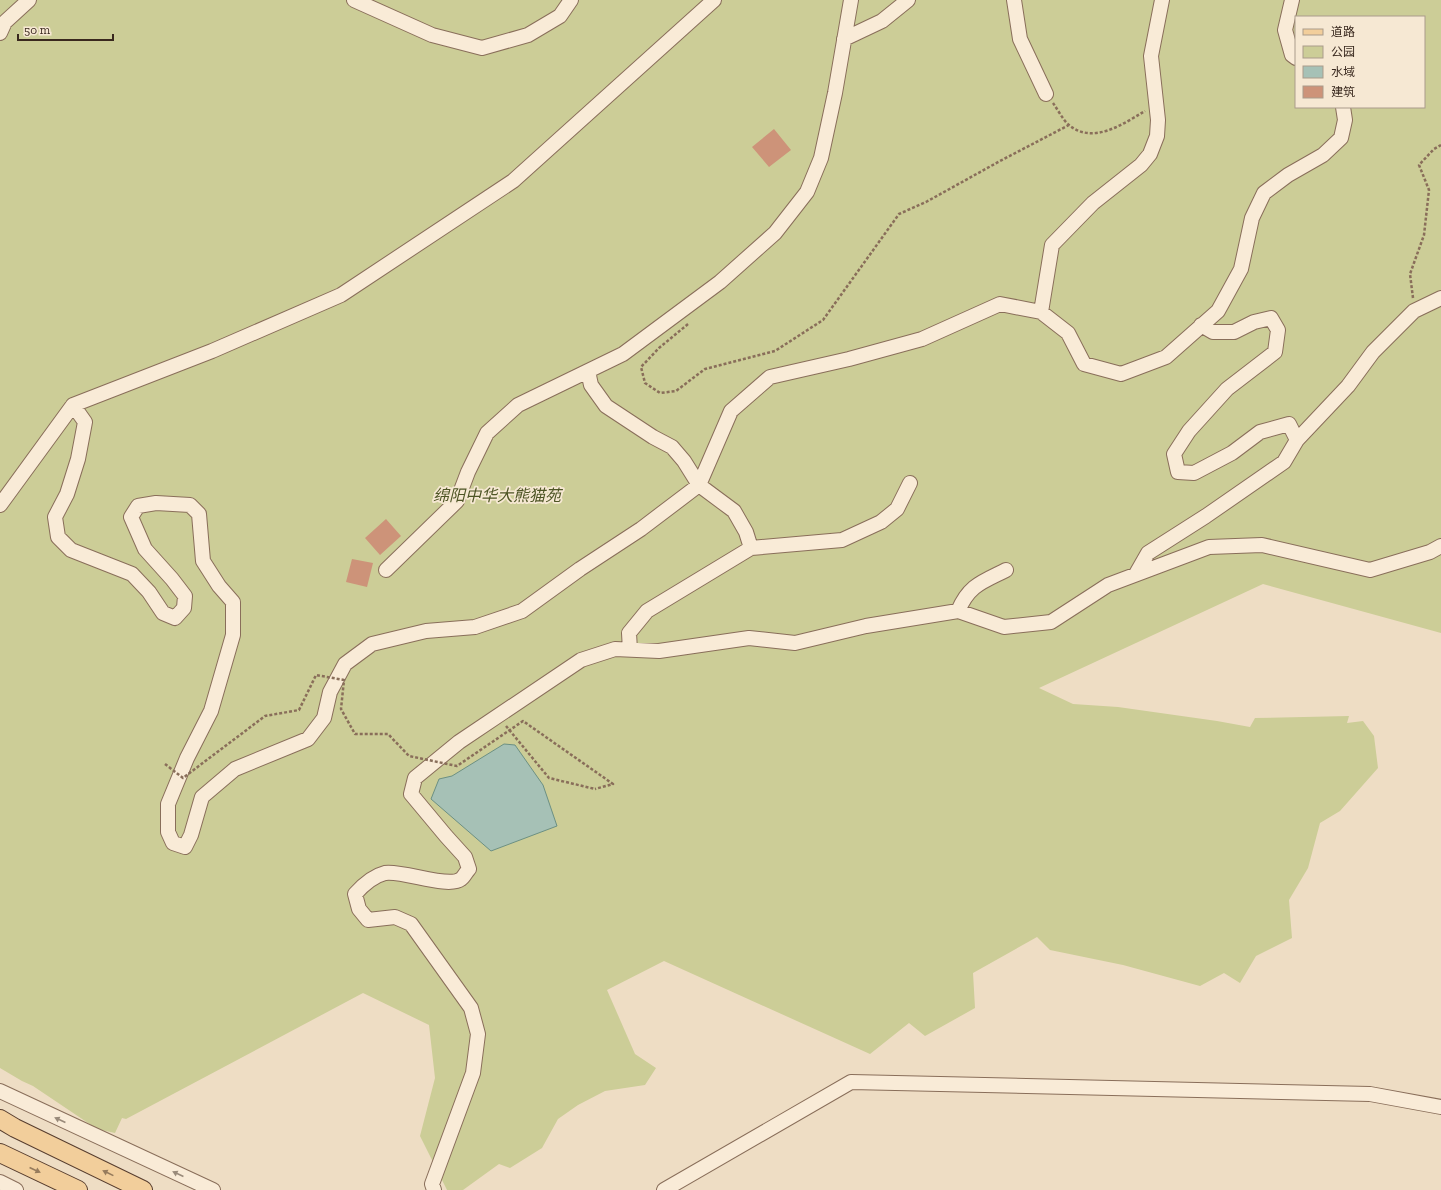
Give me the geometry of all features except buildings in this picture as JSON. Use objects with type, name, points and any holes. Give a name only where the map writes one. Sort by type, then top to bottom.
[{"type":"main road","points":[[0,1119],[15,1128],[143,1190]]},
{"type":"main road","points":[[0,1153],[78,1190]]},
{"type":"street","points":[[0,33],[5,22],[29,0]]},
{"type":"street","points":[[354,0],[432,36],[482,48],[528,35],[560,16],[571,0]]},
{"type":"street","points":[[0,505],[73,405],[212,351],[341,295],[513,181],[714,0]]},
{"type":"street","points":[[386,570],[457,501],[468,472],[487,433],[518,405],[623,354],[720,282],[775,233],[806,192],[821,158],[835,94],[851,0]]},
{"type":"street","points":[[844,39],[882,21],[908,0]]},
{"type":"street","points":[[1014,0],[1020,39],[1046,94]]},
{"type":"street","points":[[1041,312],[1052,245],[1093,203],[1141,165],[1150,154],[1157,136],[1158,120],[1151,56],[1162,0]]},
{"type":"street","points":[[1292,0],[1285,30],[1292,55],[1295,57]]},
{"type":"street","points":[[73,405],[85,422],[78,459],[67,494],[55,517],[58,537],[71,550],[132,574],[149,592],[163,613],[175,618],[184,608],[185,596],[145,549],[135,530],[131,517],[138,506],[156,503],[190,505],[199,514],[203,561],[219,586],[234,602],[233,635],[211,711],[186,758],[168,804],[168,832],[173,843],[185,847],[191,835],[202,797],[235,769],[308,739],[324,718],[330,692],[345,664],[372,644],[426,630],[475,627],[522,611],[580,569],[641,529],[699,485],[731,411],[770,377],[849,359],[922,339],[1000,304],[1041,312],[1068,333],[1084,364],[1121,374],[1166,357],[1218,310],[1241,269],[1252,218],[1264,193],[1288,175],[1323,155],[1341,138],[1345,120],[1343,108]]},
{"type":"street","points":[[1136,574],[1148,553],[1206,516],[1284,462],[1297,440],[1348,386],[1373,352],[1414,311],[1441,298]]},
{"type":"street","points":[[1201,325],[1213,332],[1234,332],[1254,322],[1271,318],[1278,330],[1275,352],[1227,389],[1190,431],[1174,454],[1178,472],[1194,472],[1232,453],[1260,432],[1289,424],[1297,440]]},
{"type":"street","points":[[588,371],[591,385],[606,406],[653,437],[672,446],[684,461],[699,485],[734,511],[746,532],[751,548]]},
{"type":"street","points":[[630,650],[629,633],[647,611],[751,548],[842,540],[881,522],[897,509],[910,483]]},
{"type":"street","points":[[434,1190],[432,1184],[473,1072],[478,1034],[471,1008],[411,924],[395,917],[368,920],[359,909],[355,894],[365,883],[385,874],[404,874],[447,882],[460,880],[469,869],[466,857],[446,836],[411,794],[416,778],[459,742],[581,660],[615,649],[659,651],[749,638],[795,643],[866,626],[958,611],[1004,627],[1051,622],[1108,585],[1209,548],[1262,545],[1370,570],[1430,552],[1441,546]]},
{"type":"street","points":[[958,611],[963,598],[979,583],[1006,570]]},
{"type":"street","points":[[664,1190],[851,1082],[1370,1094],[1441,1107]]},
{"type":"street","points":[[0,1091],[213,1190]]},
{"type":"street","points":[[0,1182],[16,1190]]},
{"type":"path","points":[[1046,94],[1069,125],[1084,134],[1099,133],[1125,123],[1156,105]]},
{"type":"path","points":[[693,320],[659,348],[641,367],[645,383],[660,393],[676,391],[705,369],[775,351],[817,324],[823,320],[898,214],[926,202],[1069,125]]},
{"type":"path","points":[[1414,311],[1410,274],[1424,235],[1429,190],[1419,165],[1434,149],[1441,145]]},
{"type":"path","points":[[165,764],[183,778],[265,716],[299,710],[316,675],[344,680],[341,709],[356,734],[388,734],[410,756],[457,766],[523,721],[613,784],[595,789],[549,778],[498,716]]},
{"type":"green space","name":"绵阳中华大熊猫苑","points":[[0,0],[1441,0],[1441,633],[1263,584],[1039,688],[1073,704],[1118,707],[1250,727],[1255,718],[1349,716],[1347,723],[1363,721],[1374,736],[1378,768],[1340,811],[1320,823],[1308,868],[1289,900],[1292,938],[1256,956],[1240,983],[1224,973],[1200,986],[1123,965],[1050,950],[1037,937],[973,973],[975,1008],[925,1036],[909,1023],[870,1054],[664,961],[607,990],[635,1054],[656,1068],[645,1085],[605,1091],[578,1105],[558,1119],[542,1148],[510,1168],[499,1164],[463,1190],[447,1190],[420,1136],[435,1078],[429,1025],[363,993],[126,1119],[122,1118],[115,1133],[97,1129],[33,1086],[0,1068]]},
{"type":"water","points":[[504,744],[515,745],[543,785],[557,826],[491,851],[431,799],[439,779],[452,776]]}]
